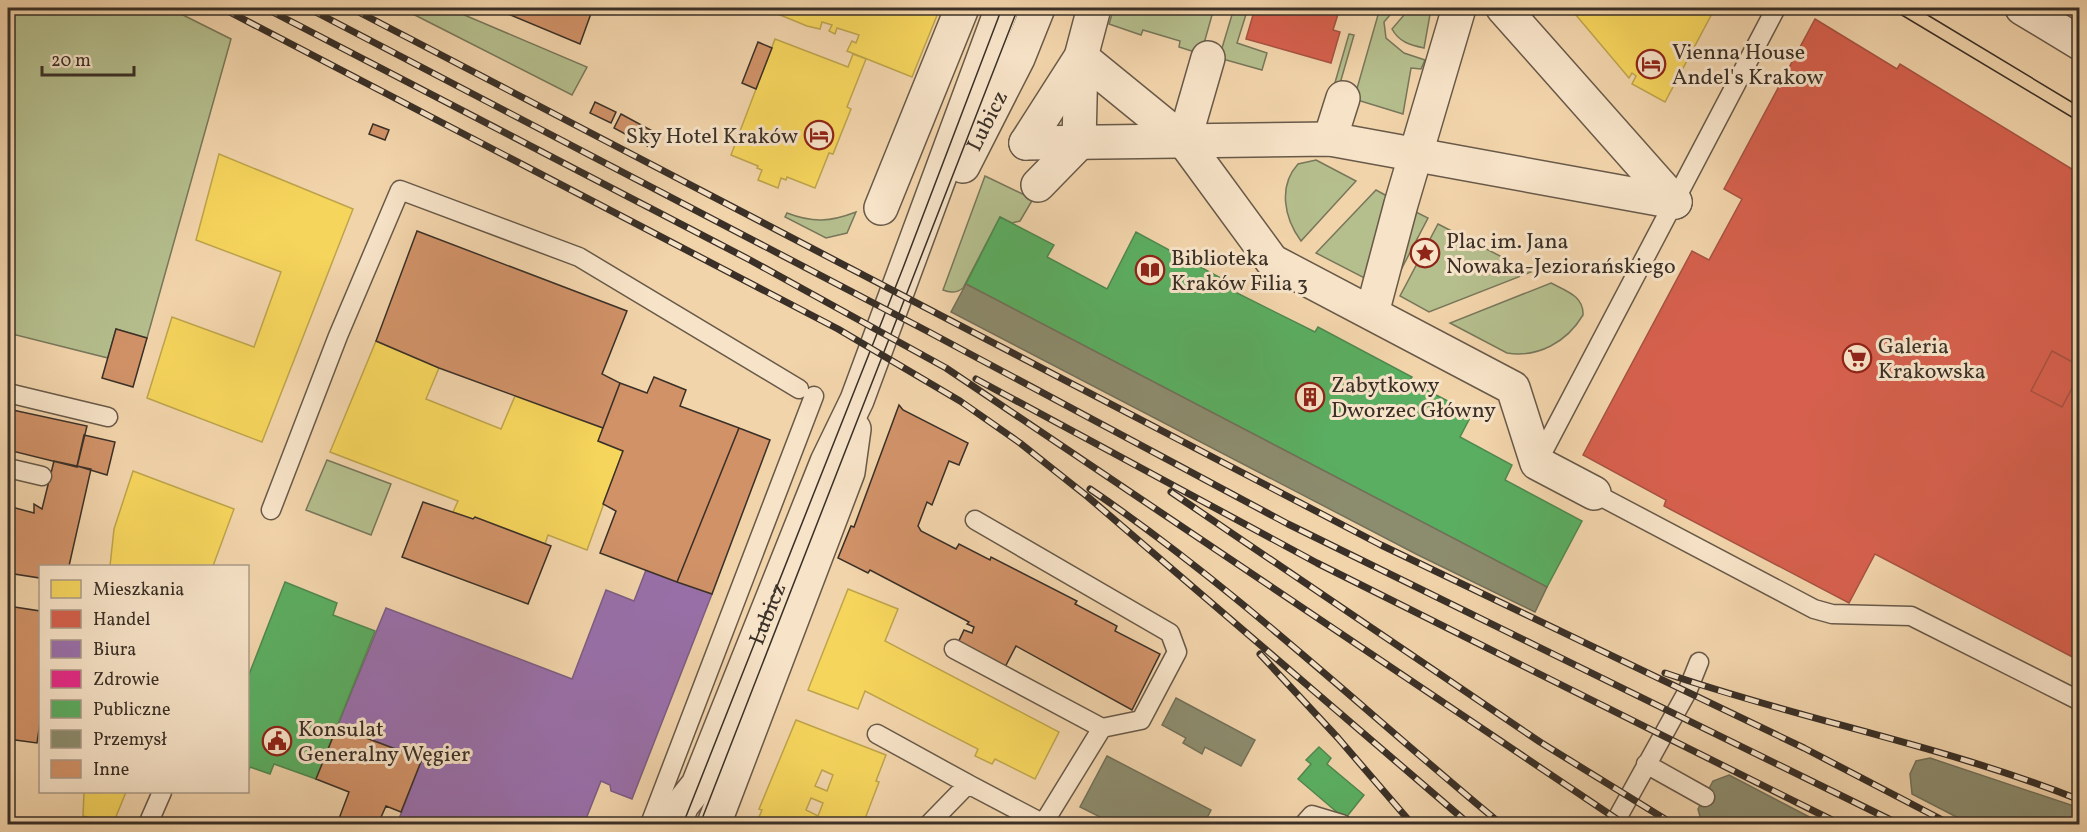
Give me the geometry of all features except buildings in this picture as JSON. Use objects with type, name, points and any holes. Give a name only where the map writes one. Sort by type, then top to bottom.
[{"type":"street","points":[[881,208],[962,8]]},
{"type":"street","name":"Lubicz","points":[[674,825],[682,805],[698,785],[827,462],[857,400],[1002,8]]},
{"type":"street","name":"Lubicz","points":[[922,227],[965,162],[1018,58],[1038,8]]},
{"type":"street","points":[[1038,186],[1078,142],[1081,57],[1094,8]]},
{"type":"street","points":[[1372,313],[1416,153],[1460,8]]},
{"type":"street","points":[[1503,8],[1675,202]]},
{"type":"street","points":[[2022,8],[2079,43]]},
{"type":"street","points":[[1081,57],[1184,141],[1272,261],[1513,387],[1537,463],[1594,493]]},
{"type":"street","points":[[1081,57],[1026,143],[1330,139],[1675,202]]},
{"type":"street","points":[[1184,141],[1208,58]]},
{"type":"street","points":[[1330,139],[1343,98]]},
{"type":"street","name":"Lubicz","points":[[714,825],[848,472],[857,400]]},
{"type":"lane","points":[[953,182],[1021,8]]},
{"type":"lane","points":[[1537,463],[1776,8]]},
{"type":"lane","points":[[271,510],[338,336],[400,190],[579,257],[807,392],[650,825]]},
{"type":"lane","points":[[8,393],[108,417]]},
{"type":"lane","points":[[8,468],[42,476]]},
{"type":"lane","points":[[1594,493],[1815,609],[1832,614],[1911,616],[2079,701]]},
{"type":"lane","points":[[954,649],[1102,728],[1141,720],[1177,652],[1170,633],[975,520]]},
{"type":"lane","points":[[1614,825],[1687,692],[1698,662]]},
{"type":"lane","points":[[876,734],[1044,824],[1102,728]]},
{"type":"lane","points":[[1646,764],[1705,797]]},
{"type":"lane","points":[[930,825],[968,784]]},
{"type":"lane","points":[[148,825],[162,793]]},
{"type":"lane","points":[[1304,825],[1312,815],[1342,825]]},
{"type":"green space","points":[[8,8],[169,8],[231,39],[147,338],[116,329],[108,358],[8,333]]},
{"type":"green space","points":[[401,8],[448,8],[587,67],[572,95]]},
{"type":"green space","points":[[1114,8],[1214,8],[1201,54],[1179,47],[1180,41],[1143,30],[1141,35],[1109,24]]},
{"type":"green space","points":[[1234,8],[1248,8],[1237,43],[1267,53],[1262,70],[1219,58]]},
{"type":"green space","points":[[1380,8],[1396,8],[1384,22],[1386,38],[1404,53],[1425,60],[1421,69],[1411,68],[1403,114],[1354,99]]},
{"type":"green space","points":[[1405,8],[1431,9],[1424,48],[1405,42],[1392,29],[1404,15]]},
{"type":"green space","points":[[1349,34],[1354,35],[1337,94],[1332,93]]},
{"type":"green space","points":[[1316,160],[1356,181],[1301,241],[1287,212],[1286,192],[1288,182],[1298,164]]},
{"type":"green space","points":[[985,176],[1033,199],[1020,221],[1012,223],[1000,217],[963,288],[956,292],[943,290]]},
{"type":"green space","points":[[1376,190],[1396,201],[1376,284],[1316,253]]},
{"type":"green space","points":[[1406,207],[1428,218],[1390,291]]},
{"type":"green space","points":[[856,212],[847,233],[826,238],[785,217],[787,213],[822,220]]},
{"type":"green space","points":[[1438,224],[1531,272],[1429,312],[1400,296]]},
{"type":"green space","points":[[1551,283],[1568,292],[1581,303],[1583,315],[1569,333],[1551,346],[1530,353],[1507,353],[1450,323]]},
{"type":"green space","points":[[327,460],[391,484],[371,535],[306,510]]},
{"type":"tram line","points":[[683,824],[903,268],[1002,8]]},
{"type":"tram line","points":[[700,824],[1018,8]]},
{"type":"tram line","points":[[1890,8],[2080,122]]},
{"type":"tram line","points":[[1916,8],[2080,107]]},
{"type":"railway","points":[[222,8],[838,329],[960,401],[1020,443],[1088,497],[1469,824]]},
{"type":"railway","points":[[265,8],[750,260],[946,368],[1624,824]]},
{"type":"railway","points":[[308,8],[927,331],[1288,524],[1899,824]]},
{"type":"railway","points":[[351,8],[1381,545],[1804,748],[1950,824]]},
{"type":"railway","points":[[976,379],[1317,563],[1840,824]]},
{"type":"railway","points":[[1090,489],[1249,609],[1501,824]]},
{"type":"railway","points":[[1171,492],[1540,742],[1673,824]]},
{"type":"railway","points":[[1260,654],[1338,738],[1412,824]]},
{"type":"railway","points":[[1665,673],[1717,690],[1925,748],[2080,800]]},
{"type":"place","name":"Vienna House Andel's Krakow","points":[[1651,64]]},
{"type":"place","name":"Sky Hotel Kraków","points":[[819,135]]},
{"type":"place","name":"Plac im. Jana Nowaka-Jeziorańskiego","points":[[1425,253]]},
{"type":"place","name":"Biblioteka Kraków Filia 3","points":[[1150,270]]},
{"type":"place","name":"Galeria Krakowska","points":[[1857,358]]},
{"type":"place","name":"Zabytkowy Dworzec Główny","points":[[1310,397]]},
{"type":"place","name":"Konsulat Generalny Węgier","points":[[277,741]]}]
